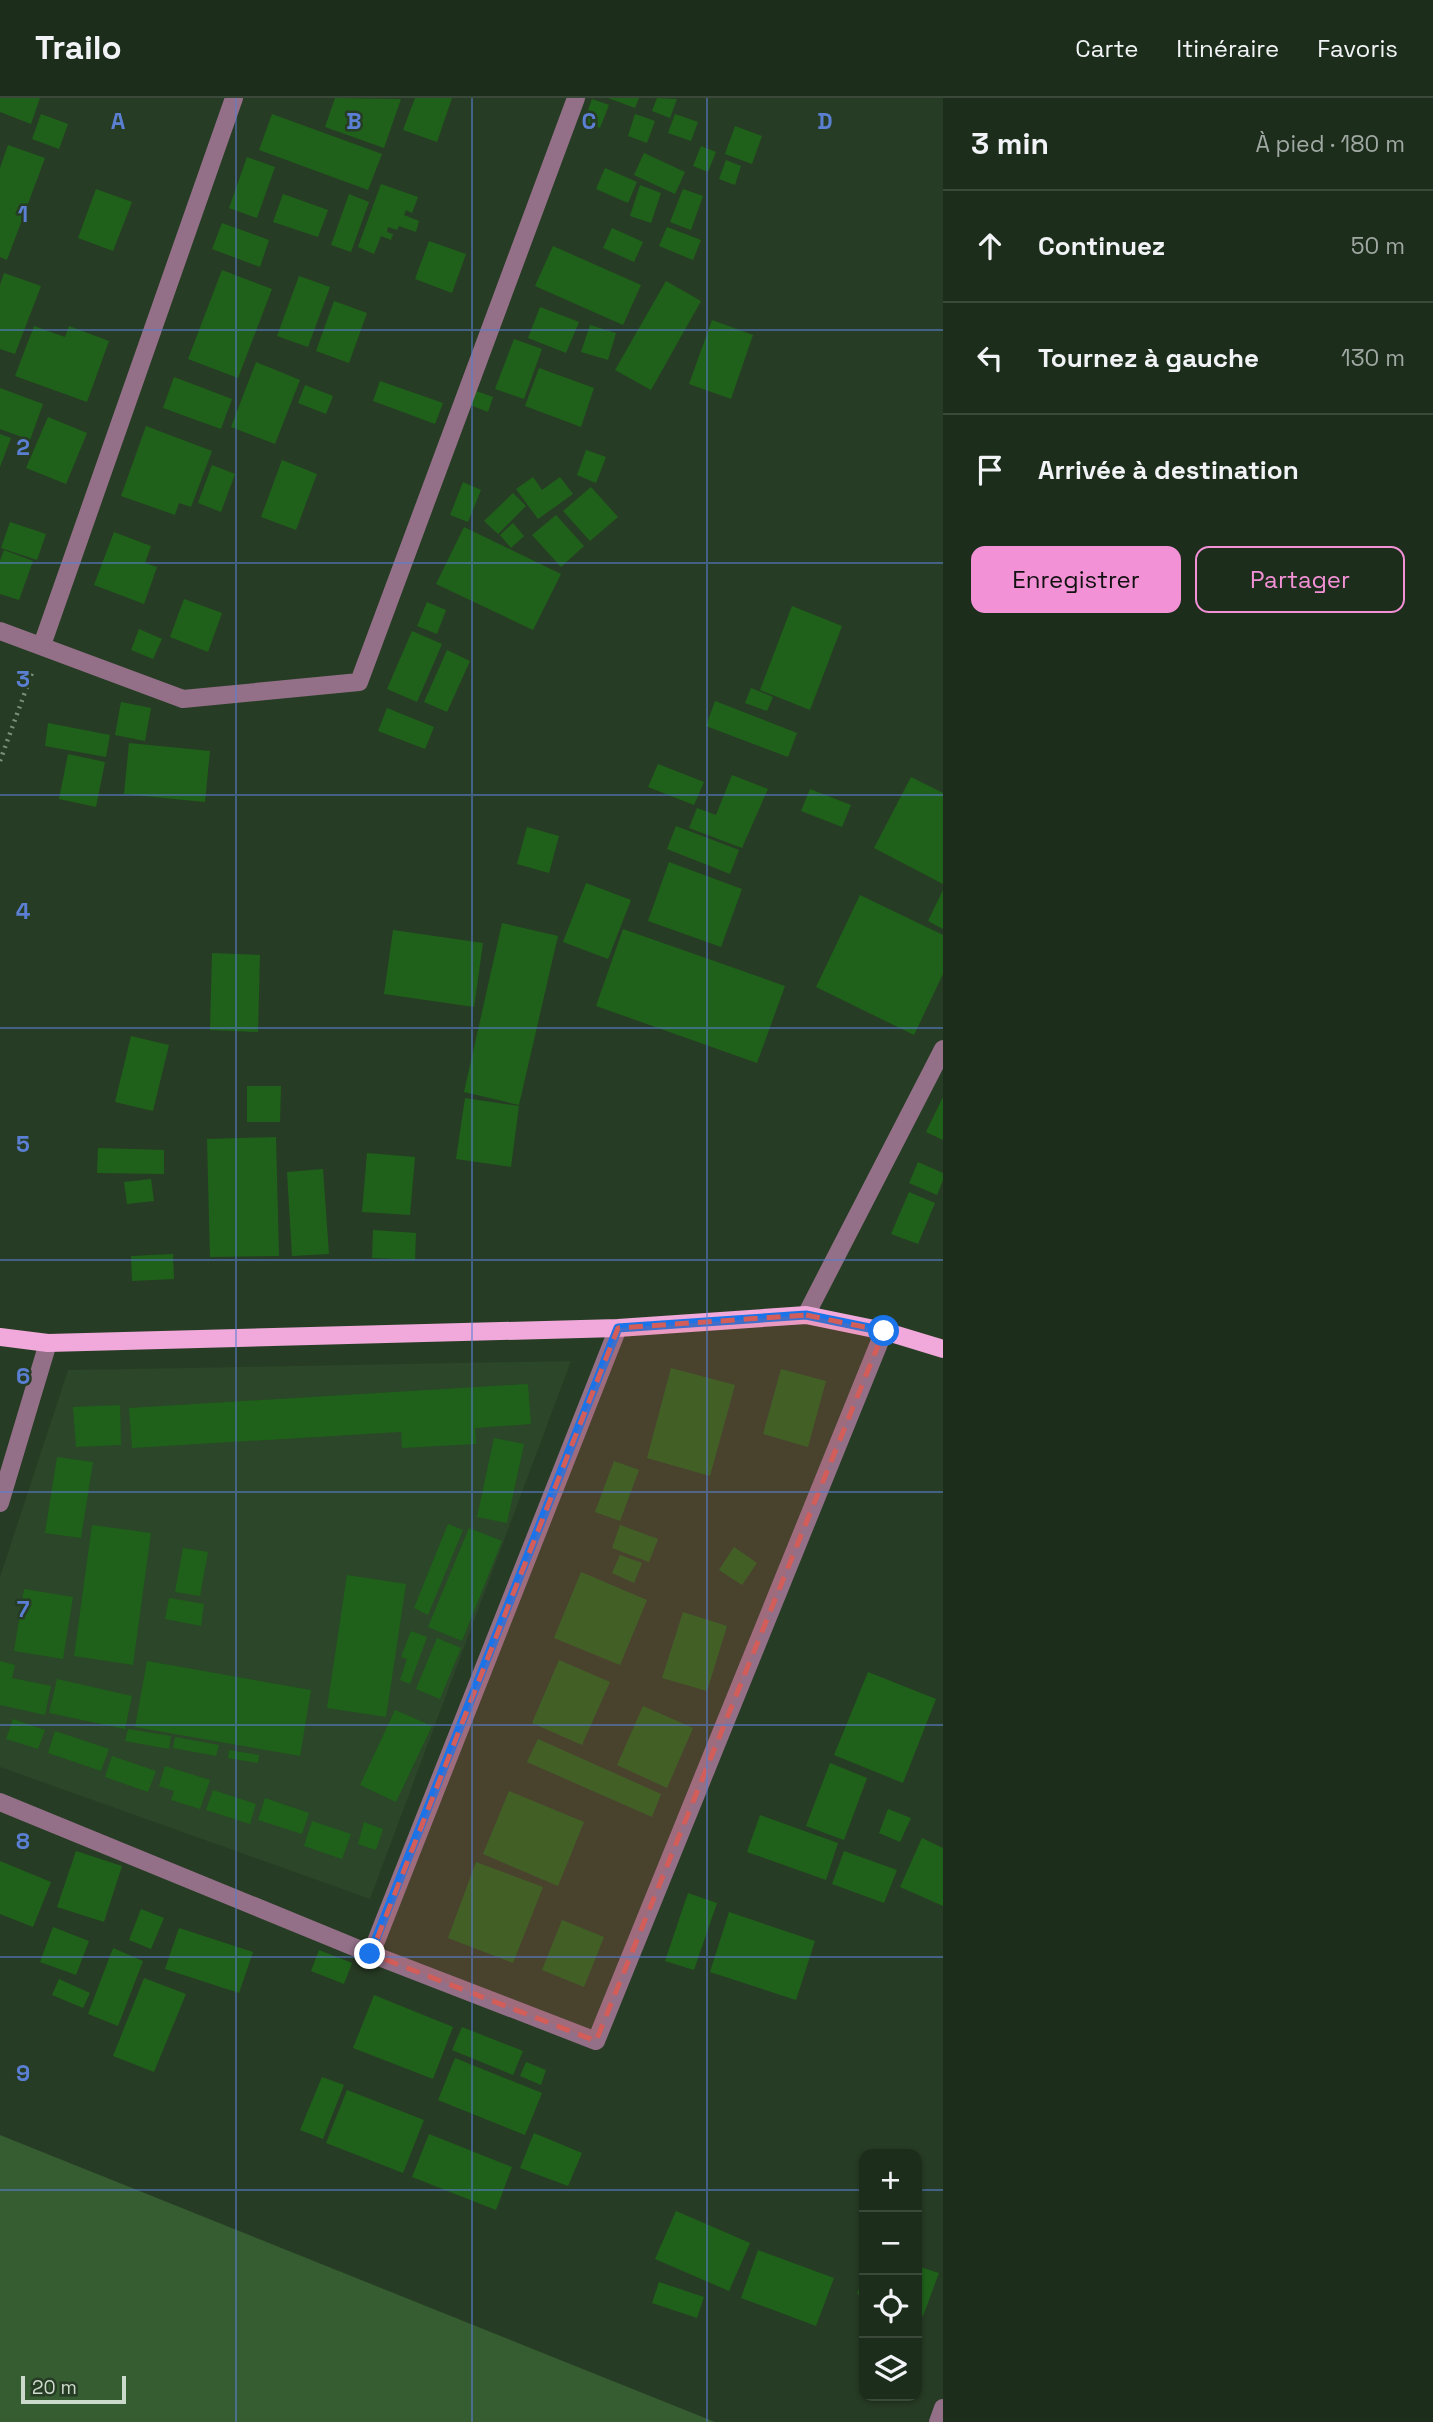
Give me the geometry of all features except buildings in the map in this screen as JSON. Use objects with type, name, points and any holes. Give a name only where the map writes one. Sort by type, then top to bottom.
[{"type":"main road","points":[[0,1337],[48,1343],[618,1328],[806,1315],[884,1331],[943,1349]]},
{"type":"street","points":[[43,645],[234,98]]},
{"type":"street","points":[[0,631],[183,699],[359,682],[576,98]]},
{"type":"street","points":[[806,1315],[943,1049]]},
{"type":"street","points":[[370,1954],[618,1328]]},
{"type":"street","points":[[0,1802],[370,1954],[596,2041],[884,1331]]},
{"type":"street","points":[[0,1503],[48,1343]]},
{"type":"street","points":[[937,2422],[943,2409]]},
{"type":"path","points":[[0,761],[43,645]]},
{"type":"highlighted area","points":[[806,1315],[884,1331],[596,2041],[371,1954],[618,1328]]},
{"type":"shaded area","points":[[571,1361],[370,1899],[0,1767],[0,1577],[68,1370]]},
{"type":"shaded area","points":[[0,2135],[715,2422],[0,2422]]},
{"type":"route","points":[[370,1954],[618,1328],[806,1315],[884,1331]]}]
